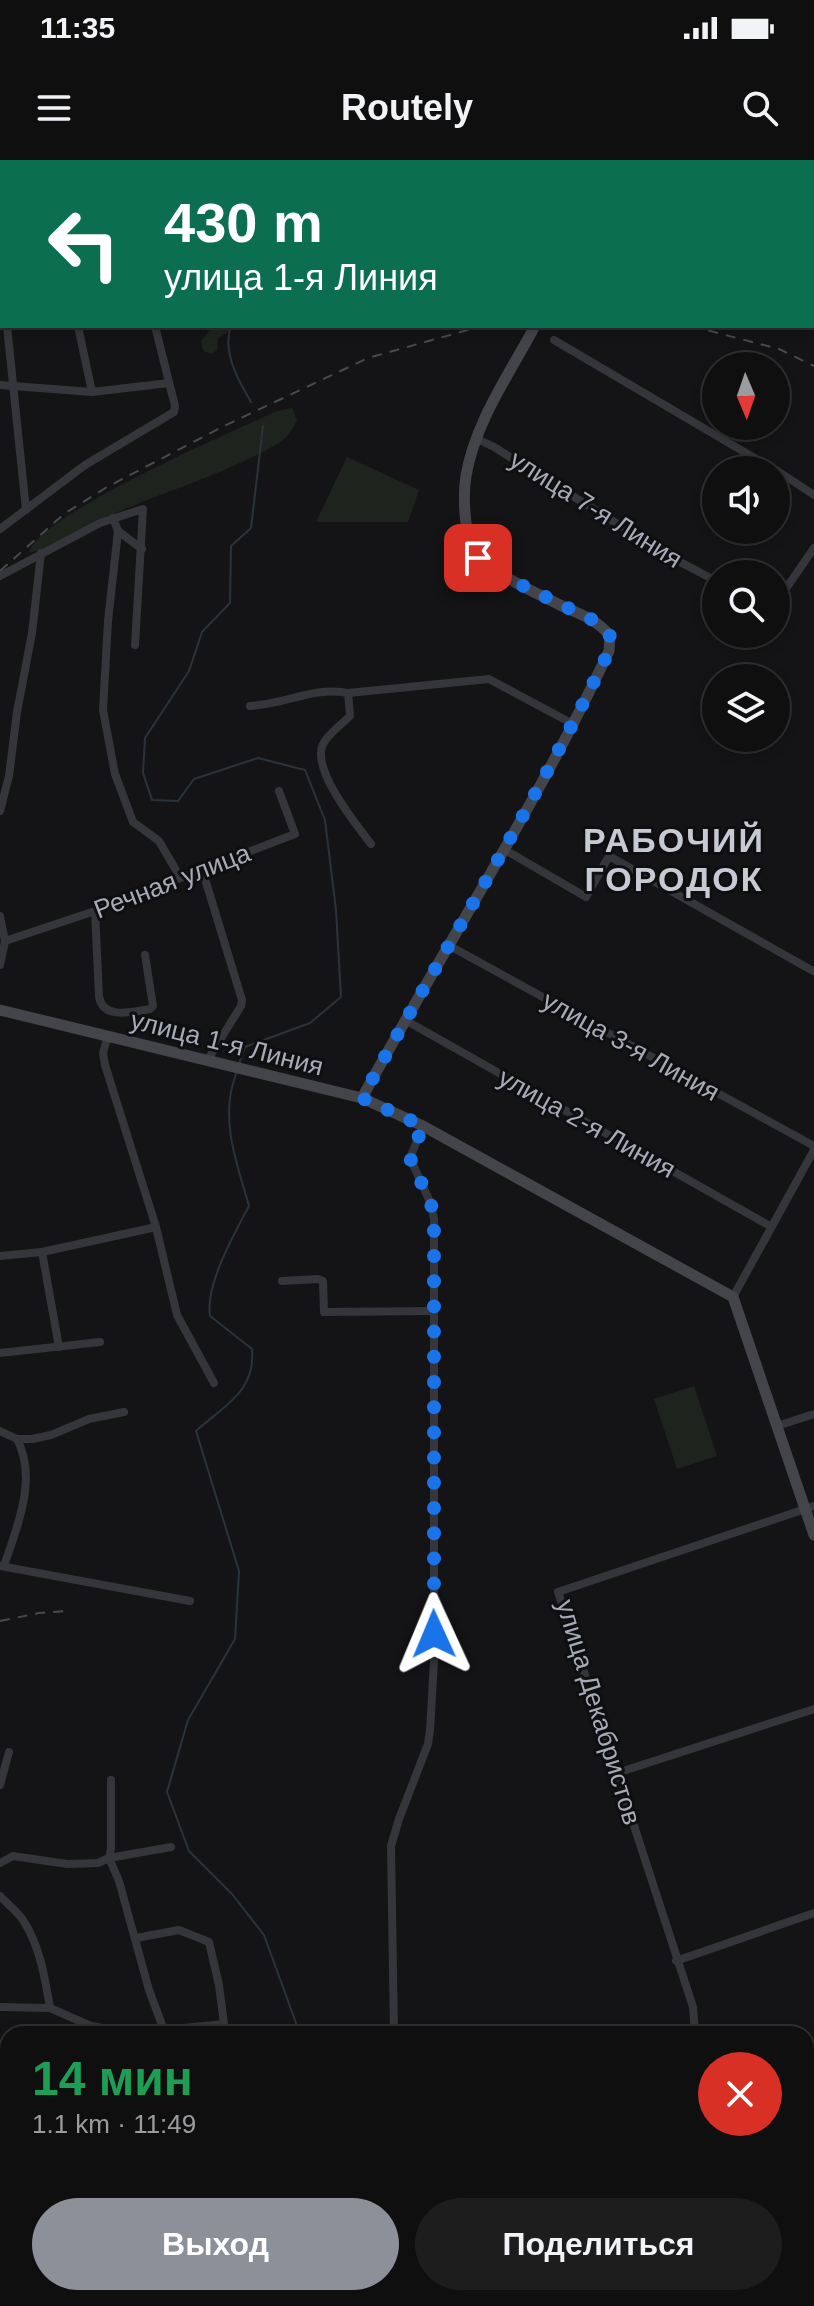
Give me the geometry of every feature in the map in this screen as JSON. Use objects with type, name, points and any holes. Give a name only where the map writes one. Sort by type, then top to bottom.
[{"type":"street","points":[[7,328],[26,510]]},
{"type":"street","points":[[78,328],[92,392]]},
{"type":"street","points":[[0,529],[85,465],[171,415],[175,406],[155,328]]},
{"type":"street","points":[[362,1098],[505,850],[609,651],[610,636],[597,622],[525,587],[484,563],[470,550],[465,493],[475,438],[534,328]]},
{"type":"street","points":[[554,340],[752,456]]},
{"type":"street","points":[[0,385],[92,392],[169,383]]},
{"type":"street","name":"улица 7-я Линия","points":[[475,438],[702,574]]},
{"type":"street","points":[[790,479],[814,495]]},
{"type":"street","points":[[0,576],[113,518],[143,509],[135,645]]},
{"type":"street","points":[[113,518],[118,531],[108,621],[103,710],[115,774],[133,822],[159,841],[180,877]]},
{"type":"street","points":[[118,531],[142,549]]},
{"type":"street","points":[[790,583],[814,548]]},
{"type":"street","points":[[0,811],[9,776],[32,633],[41,553]]},
{"type":"street","points":[[250,706],[318,691],[348,693],[489,679],[573,724]]},
{"type":"street","points":[[348,693],[350,716],[326,740],[321,757],[338,799],[371,844]]},
{"type":"street","name":"Речная улица","points":[[5,941],[95,911],[295,834],[279,791]]},
{"type":"street","points":[[505,850],[586,897],[609,856],[813,971]]},
{"type":"street","points":[[202,869],[242,1000],[213,1062]]},
{"type":"street","points":[[95,911],[99,996],[100,1006],[104,1010],[115,1012],[150,1009],[153,1006],[145,955]]},
{"type":"street","points":[[0,916],[5,941],[0,965]]},
{"type":"street","name":"улица 3-я Линия","points":[[448,945],[814,1148]]},
{"type":"street","name":"улица 1-я Линия","points":[[0,1010],[362,1098],[423,1126],[733,1297]]},
{"type":"street","name":"улица 2-я Линия","points":[[405,1020],[770,1226]]},
{"type":"street","points":[[108,1035],[103,1053],[105,1065],[156,1227],[177,1315],[214,1383]]},
{"type":"street","points":[[394,2026],[391,1846],[428,1744],[434,1676],[433,1211],[410,1158],[423,1126]]},
{"type":"street","points":[[814,1148],[733,1297],[777,1426],[810,1508],[814,1535]]},
{"type":"street","points":[[0,1256],[42,1252],[156,1227]]},
{"type":"street","points":[[42,1252],[59,1347]]},
{"type":"street","points":[[282,1281],[323,1281],[324,1312],[433,1311]]},
{"type":"street","points":[[0,1353],[100,1342]]},
{"type":"street","points":[[0,1431],[17,1439],[51,1435],[76,1424],[124,1412]]},
{"type":"street","points":[[777,1426],[814,1414]]},
{"type":"street","points":[[17,1439],[24,1454],[26,1476],[20,1513],[2,1566],[190,1601]]},
{"type":"street","name":"улица Декабристов","points":[[694,2026],[693,2007],[558,1592],[810,1508]]},
{"type":"street","points":[[617,1773],[814,1709]]},
{"type":"street","points":[[0,1785],[9,1752]]},
{"type":"street","points":[[111,1780],[109,1858],[119,1881],[149,1990],[163,2026]]},
{"type":"street","points":[[0,1863],[13,1856],[67,1864],[98,1863],[109,1858],[171,1847]]},
{"type":"street","points":[[0,1896],[22,1919],[30,1935],[45,1973],[50,2008]]},
{"type":"street","points":[[676,1961],[814,1913]]},
{"type":"street","points":[[136,1938],[179,1930],[209,1942],[224,2024],[209,2026]]},
{"type":"street","points":[[0,2007],[50,2008],[91,2026]]},
{"type":"shaded area","points":[[211,328],[236,328],[218,338],[217,350],[211,354],[203,351],[201,341]]},
{"type":"shaded area","points":[[292,408],[297,420],[289,434],[277,444],[230,467],[109,516],[50,547],[29,552],[42,536],[67,516],[141,474],[277,411]]},
{"type":"shaded area","points":[[347,457],[419,490],[408,522],[316,522]]},
{"type":"shaded area","points":[[694,1386],[717,1456],[677,1469],[654,1399]]},
{"type":"waterway","points":[[231,328],[230,356],[251,402]]},
{"type":"waterway","points":[[239,1064],[245,1047],[310,1023],[341,997],[336,910],[325,820],[305,770],[258,758],[194,779],[178,801],[152,800],[143,773],[145,738],[189,671],[202,632],[230,603],[231,546],[251,528],[263,426]]},
{"type":"waterway","points":[[236,1074],[231,1091],[229,1124],[249,1206],[216,1275],[210,1316],[252,1349],[252,1364],[244,1387],[228,1405],[196,1431],[239,1571],[235,1639],[188,1720],[167,1792],[189,1851],[232,1894],[264,1935],[297,2026]]},
{"type":"railway","points":[[0,571],[64,514],[107,487],[224,426],[368,358],[475,328]]},
{"type":"railway","points":[[699,328],[779,349],[814,366]]},
{"type":"railway","points":[[0,1621],[68,1611]]},
{"type":"district","name":"РАБОЧИЙ ГОРОДОК","points":[[674,860]]},
{"type":"route","points":[[434,1634],[434,1219],[431,1204],[410,1158],[413,1144],[423,1126],[362,1098],[505,850],[573,724],[611,642],[610,636],[597,622],[525,587],[478,558]]}]
